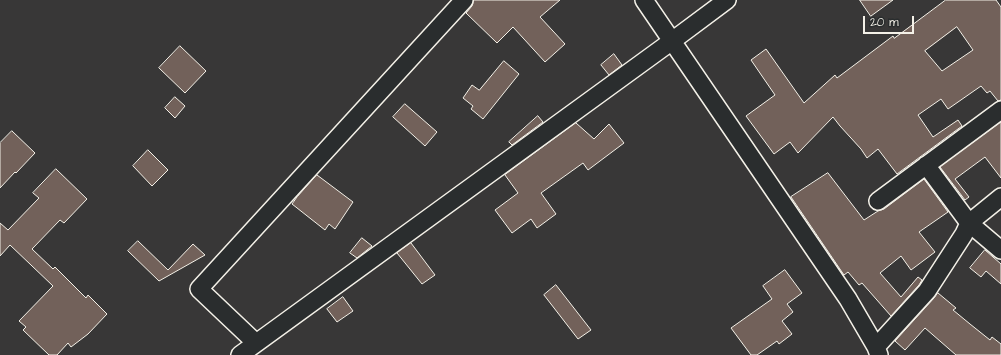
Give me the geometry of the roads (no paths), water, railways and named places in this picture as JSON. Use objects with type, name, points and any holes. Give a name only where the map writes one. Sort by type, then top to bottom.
[{"type":"street","points":[[256,343],[199,289],[464,0]]},
{"type":"street","points":[[644,0],[848,300],[878,351],[927,291],[964,234],[969,223],[1001,197]]},
{"type":"street","points":[[240,355],[727,0]]},
{"type":"street","points":[[878,201],[1001,110]]},
{"type":"street","points":[[926,165],[969,223],[1001,250]]}]
